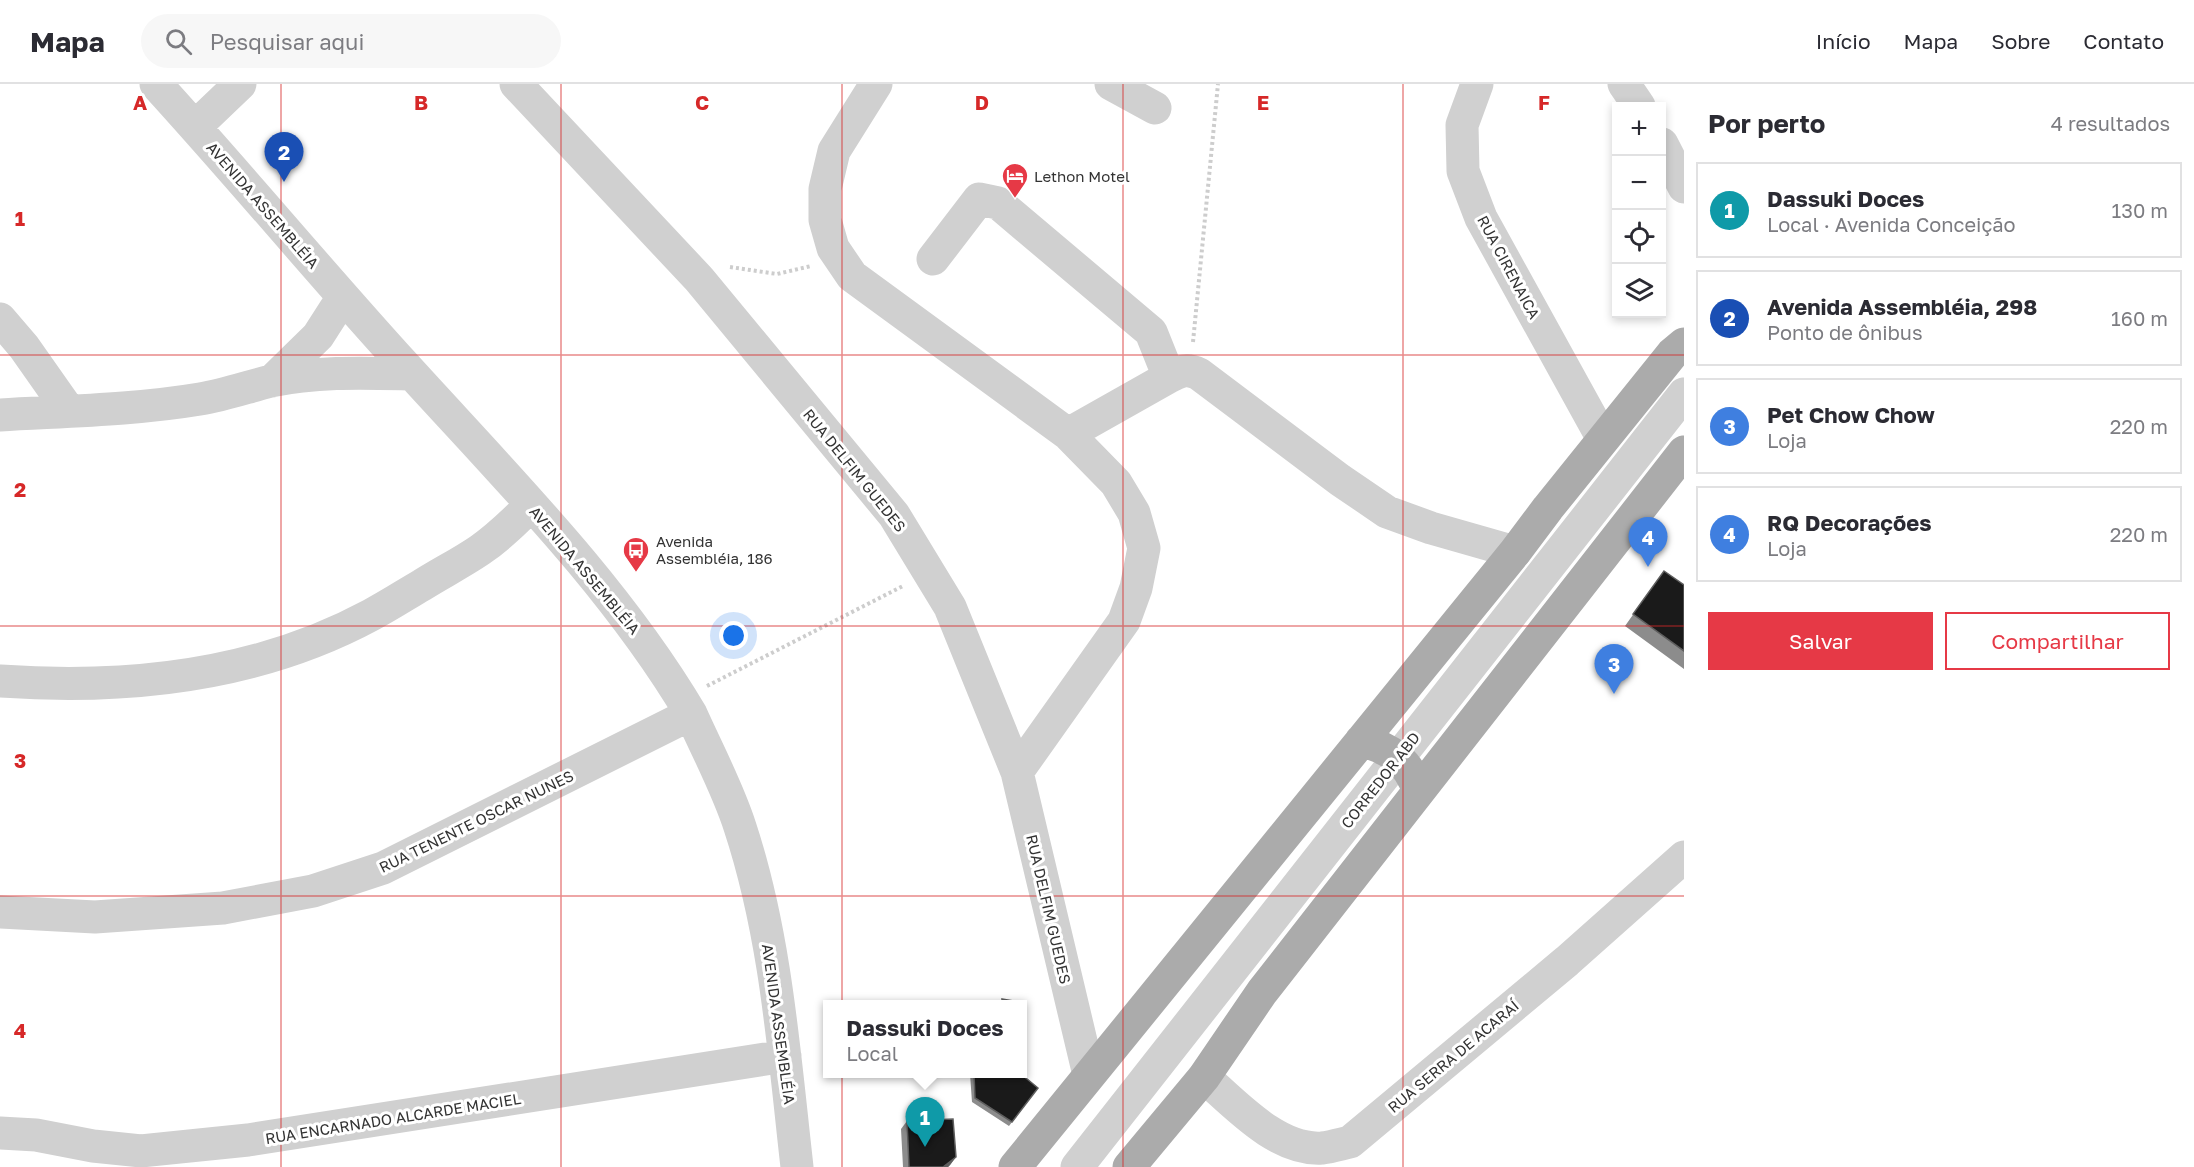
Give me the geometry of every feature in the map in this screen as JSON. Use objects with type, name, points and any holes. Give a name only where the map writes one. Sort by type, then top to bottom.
[{"type":"main road","points":[[1015,1167],[1515,552],[1672,354],[1684,344]]},
{"type":"main road","points":[[1129,1167],[1204,1077],[1262,992],[1684,452]]},
{"type":"main road","points":[[1361,741],[1374,744],[1397,757],[1408,768],[1419,791]]},
{"type":"street","name":"AVENIDA ASSEMBLÉIA","points":[[156,84],[343,297],[531,505],[633,625],[687,706],[740,825],[765,920],[785,1056],[797,1167]]},
{"type":"street","points":[[195,127],[240,84]]},
{"type":"street","name":"RUA DELFIM GUEDES","points":[[516,84],[699,279],[894,515],[930,572],[950,607],[1017,772],[1089,1075]]},
{"type":"street","points":[[876,84],[834,152],[825,189],[825,220],[833,248],[852,276],[1068,434],[1116,483],[1134,513],[1143,548],[1136,588],[1124,621],[1017,772]]},
{"type":"street","points":[[1111,84],[1155,108]]},
{"type":"street","name":"RUA CIRENAICA","points":[[1477,84],[1462,125],[1463,171],[1481,218],[1603,439]]},
{"type":"street","points":[[1624,84],[1636,102]]},
{"type":"street","points":[[1666,152],[1684,187]]},
{"type":"street","points":[[933,259],[979,199],[998,203],[1151,332],[1180,373]]},
{"type":"street","points":[[272,381],[318,336],[343,297]]},
{"type":"street","points":[[0,319],[24,347],[69,411]]},
{"type":"street","points":[[0,415],[96,410],[200,399],[272,381],[344,373],[412,374]]},
{"type":"street","points":[[1068,434],[1180,373],[1199,374],[1340,480],[1387,512],[1431,528],[1515,552]]},
{"type":"street","name":"CORREDOR ABD","points":[[1077,1167],[1684,394]]},
{"type":"street","points":[[0,681],[79,685],[120,683],[194,675],[282,653],[370,616],[480,550],[531,505]]},
{"type":"street","name":"RUA TENENTE OSCAR NUNES","points":[[0,912],[94,917],[223,908],[313,891],[383,868],[687,706]]},
{"type":"street","name":"RUA SERRA DE ACARAÍ","points":[[1204,1077],[1259,1126],[1296,1144],[1321,1148],[1350,1142],[1567,961],[1684,858]]},
{"type":"street","name":"RUA ENCARNADO ALCARDE MACIEL","points":[[0,1134],[36,1135],[93,1146],[141,1151],[248,1140],[785,1056]]},
{"type":"path","points":[[1180,373],[1218,84]]},
{"type":"path","points":[[682,261],[777,274],[813,266],[852,276]]},
{"type":"path","points":[[687,706],[930,572]]},
{"type":"building","points":[[1664,571],[1684,585],[1684,651],[1633,614]]},
{"type":"building","points":[[974,1078],[1026,1078],[1038,1088],[1012,1122],[975,1098]]},
{"type":"building","points":[[953,1119],[956,1157],[943,1167],[909,1167],[907,1121]]},
{"type":"place","name":"Avenida Assembléia, 298","points":[[284,182]]},
{"type":"place","name":"Lethon Motel","points":[[1015,199]]},
{"type":"place","name":"RQ Decorações","points":[[1648,567]]},
{"type":"place","name":"Avenida Assembléia, 186","points":[[636,573]]},
{"type":"place","name":"Pet Chow Chow","points":[[1614,694]]},
{"type":"place","name":"Dassuki Doces","points":[[925,1147]]}]
